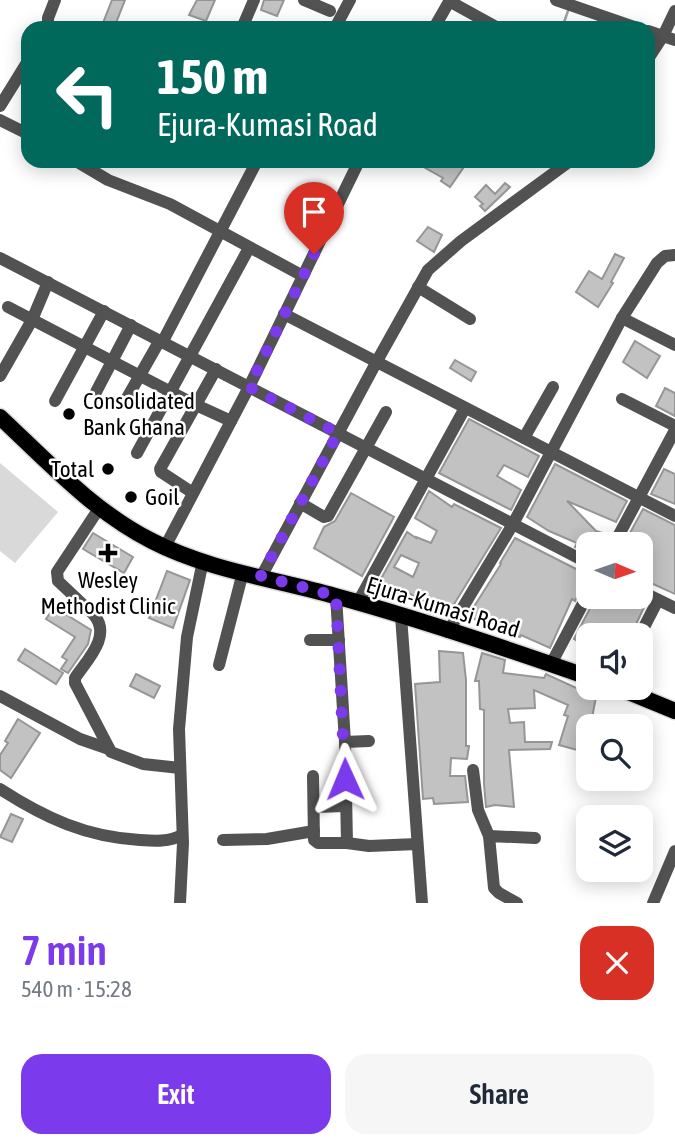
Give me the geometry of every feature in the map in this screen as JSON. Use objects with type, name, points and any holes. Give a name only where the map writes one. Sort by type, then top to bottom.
[{"type":"main road","name":"Ejura-Kumasi Road","points":[[0,417],[100,507],[141,535],[165,547],[203,561],[336,596],[576,673]]},
{"type":"main road","points":[[648,700],[675,711]]},
{"type":"street","points":[[48,21],[55,0]]},
{"type":"street","points":[[245,21],[254,0]]},
{"type":"street","points":[[304,0],[330,11]]},
{"type":"street","points":[[339,21],[350,0]]},
{"type":"street","points":[[438,21],[450,0],[486,21]]},
{"type":"street","points":[[558,1],[616,21]]},
{"type":"street","points":[[655,52],[669,38],[675,11]]},
{"type":"street","points":[[0,106],[21,72]]},
{"type":"street","points":[[0,120],[21,130]]},
{"type":"street","points":[[88,168],[108,180],[170,204],[303,276]]},
{"type":"street","points":[[127,398],[253,168]]},
{"type":"street","points":[[165,547],[249,387],[356,168]]},
{"type":"street","points":[[261,576],[428,270],[443,255],[561,168]]},
{"type":"street","points":[[137,453],[248,248]]},
{"type":"street","points":[[448,632],[513,524],[622,318],[657,263],[665,256],[675,255]]},
{"type":"street","points":[[0,258],[576,557]]},
{"type":"street","points":[[0,376],[32,320],[48,282]]},
{"type":"street","points":[[418,287],[470,320]]},
{"type":"street","points":[[8,307],[231,422]]},
{"type":"street","points":[[55,401],[104,311]]},
{"type":"street","points":[[285,314],[675,516]]},
{"type":"street","points":[[622,318],[675,345]]},
{"type":"street","points":[[96,392],[131,325]]},
{"type":"street","points":[[194,493],[160,469],[216,369]]},
{"type":"street","points":[[524,438],[553,387]]},
{"type":"street","points":[[620,532],[675,428],[622,399]]},
{"type":"street","points":[[357,604],[465,408]]},
{"type":"street","points":[[300,503],[324,517],[328,516],[386,412]]},
{"type":"street","points":[[100,507],[57,572],[58,580],[99,621],[102,631],[100,639],[75,678],[75,683],[109,749],[115,755],[143,764],[180,768]]},
{"type":"street","points":[[180,903],[182,835],[179,729],[187,637],[203,561]]},
{"type":"street","points":[[219,665],[243,572]]},
{"type":"street","points":[[336,596],[348,843]]},
{"type":"street","points":[[653,598],[675,608]]},
{"type":"street","points":[[646,623],[658,600]]},
{"type":"street","points":[[551,664],[580,609]]},
{"type":"street","points":[[401,616],[422,903]]},
{"type":"street","points":[[310,640],[339,640]]},
{"type":"street","points":[[0,696],[70,734],[109,749]]},
{"type":"street","points":[[345,741],[369,741]]},
{"type":"street","points":[[473,770],[478,810],[488,836],[494,888],[517,903]]},
{"type":"street","points":[[313,776],[314,840],[318,843],[369,846],[417,844]]},
{"type":"street","points":[[0,789],[77,830],[127,840],[160,842],[182,835]]},
{"type":"street","points":[[315,807],[346,806]]},
{"type":"street","points":[[223,841],[267,839],[314,831]]},
{"type":"street","points":[[488,836],[535,838]]},
{"type":"street","points":[[653,903],[675,851]]},
{"type":"shaded area","points":[[0,463],[58,512],[15,563],[0,551]]},
{"type":"building","points":[[112,0],[125,0],[117,21],[104,21]]},
{"type":"building","points":[[197,0],[215,0],[206,21],[189,15]]},
{"type":"building","points":[[264,0],[284,0],[277,16],[261,10]]},
{"type":"building","points":[[425,168],[463,168],[450,187],[441,181],[443,178]]},
{"type":"building","points":[[505,183],[510,187],[485,211],[480,206],[483,204],[475,197],[486,185],[495,194]]},
{"type":"building","points":[[428,227],[442,235],[434,252],[417,241]]},
{"type":"building","points":[[615,254],[624,258],[598,307],[576,292],[589,271],[602,279]]},
{"type":"building","points":[[635,341],[660,356],[647,378],[623,362]]},
{"type":"building","points":[[455,360],[476,372],[471,381],[450,368]]},
{"type":"building","points":[[665,388],[675,393],[675,416],[656,406]]},
{"type":"building","points":[[469,419],[539,456],[528,477],[504,465],[497,476],[521,490],[511,510],[439,473]]},
{"type":"building","points":[[555,464],[627,501],[616,522],[567,501],[599,532],[576,532],[576,543],[549,531],[527,517]]},
{"type":"building","points":[[664,469],[675,474],[675,504],[651,494]]},
{"type":"building","points":[[429,491],[452,507],[454,504],[501,528],[448,614],[403,590],[400,594],[378,584],[407,532],[431,543],[437,531],[415,518]],"holes":[[[401,555],[419,563],[413,577],[394,567]]]},
{"type":"building","points":[[351,493],[394,517],[362,576],[314,548],[324,527],[335,521]]},
{"type":"building","points":[[643,509],[675,525],[675,594],[653,584],[653,532],[631,532]]},
{"type":"building","name":"Wesley Methodist Clinic","points":[[93,533],[133,557],[124,573],[83,549]]},
{"type":"building","points":[[515,538],[576,569],[576,599],[572,599],[550,648],[521,635],[520,637],[498,630],[468,616]]},
{"type":"building","points":[[167,571],[190,580],[173,628],[149,618]]},
{"type":"building","points":[[54,607],[91,630],[88,644],[68,673],[61,669],[67,660],[62,657],[75,637],[46,619]]},
{"type":"building","points":[[590,609],[643,609],[637,623],[582,623]]},
{"type":"building","points":[[25,649],[63,673],[56,684],[18,660]]},
{"type":"building","points":[[439,651],[463,653],[466,680],[466,746],[469,746],[467,759],[451,758],[450,776],[465,776],[468,802],[434,804],[433,798],[423,799],[415,684],[440,682]]},
{"type":"building","points":[[482,653],[505,660],[503,673],[544,678],[546,674],[576,688],[576,700],[595,700],[593,714],[576,714],[576,750],[559,745],[568,716],[564,715],[568,705],[534,690],[535,708],[508,709],[510,723],[524,722],[525,742],[552,742],[550,749],[509,750],[514,807],[486,807],[484,710],[480,709],[479,681],[475,681]]},
{"type":"building","points":[[136,674],[160,686],[154,698],[130,686]]},
{"type":"building","points":[[18,719],[40,733],[11,778],[0,770],[0,755]]},
{"type":"building","points":[[11,814],[23,819],[12,842],[0,837]]},
{"type":"waterway","points":[[564,21],[569,8]]},
{"type":"place","name":"Consolidated Bank Ghana","points":[[69,414]]},
{"type":"place","name":"Total","points":[[108,469]]},
{"type":"place","name":"Goil","points":[[131,497]]},
{"type":"place","name":"Wesley Methodist Clinic","points":[[108,553]]},
{"type":"route","points":[[314,254],[249,387],[338,433],[261,576],[301,589],[336,596],[345,779]]}]
